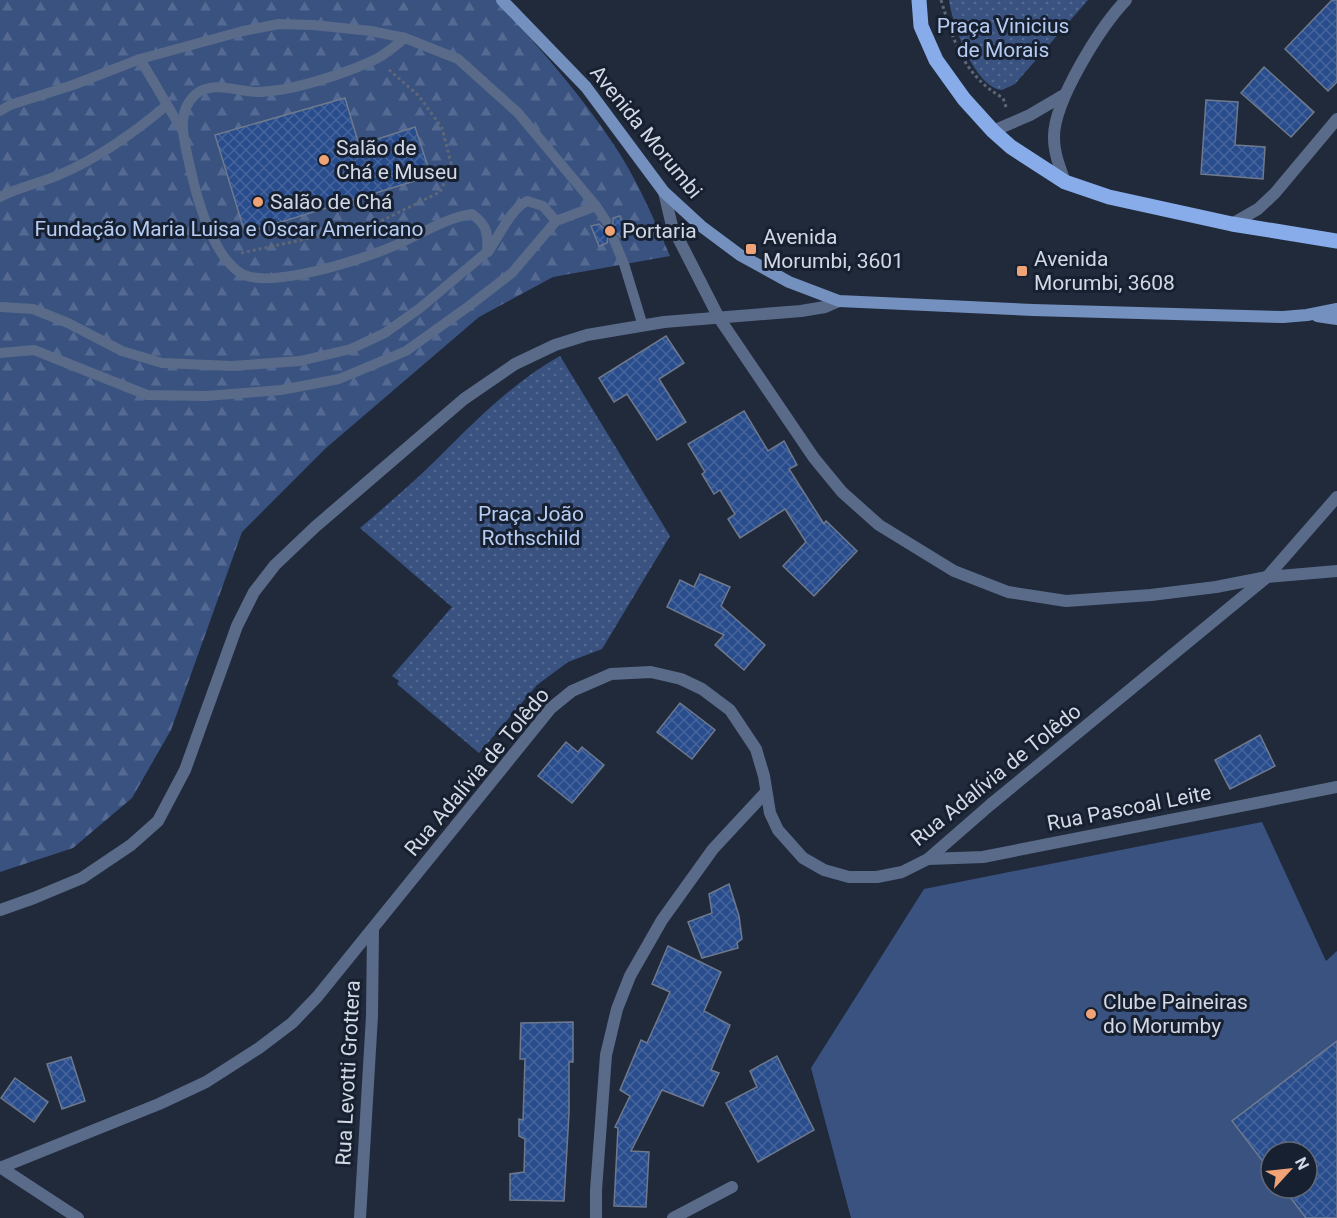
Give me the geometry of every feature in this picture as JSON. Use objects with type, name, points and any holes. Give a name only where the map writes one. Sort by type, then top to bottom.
[{"type":"main road","name":"Avenida Morumbi","points":[[502,0],[586,87],[664,192],[701,226],[740,255],[789,282],[839,301],[1033,310],[1283,316],[1307,315],[1337,309]]},
{"type":"main road","points":[[919,0],[921,26],[936,60],[964,99],[993,132],[1011,147],[1065,182],[1109,196],[1232,224],[1337,241]]},
{"type":"main road","name":"Avenida Morumbi","points":[[1307,315],[1337,319]]},
{"type":"street","points":[[1065,182],[1055,152],[1054,135],[1064,95],[1113,13],[1126,0]]},
{"type":"street","points":[[993,132],[1030,115],[1064,95]]},
{"type":"street","points":[[1232,224],[1258,209],[1275,193],[1337,119]]},
{"type":"street","points":[[664,192],[672,226],[719,318],[814,458],[842,492],[879,525],[954,572],[1008,592],[1066,601],[1151,595],[1216,587],[1267,577],[1337,571]]},
{"type":"street","points":[[0,910],[82,878],[131,845],[158,821],[185,770],[237,626],[254,592],[275,565],[315,527],[464,399],[515,364],[555,345],[587,335],[643,326],[801,311],[825,307],[839,301]]},
{"type":"street","name":"Rua Adalívia de Tolêdo","points":[[0,1167],[159,1104],[206,1082],[259,1048],[292,1023],[317,997],[373,929],[550,708],[572,691],[611,674],[651,672],[681,679],[702,688],[730,710],[756,749],[764,776],[770,813],[778,830],[803,858],[824,870],[849,877],[877,877],[903,872],[928,859],[990,805],[1267,577],[1337,497]]},
{"type":"street","name":"Rua Pascoal Leite","points":[[928,859],[982,857],[1337,787]]},
{"type":"street","points":[[597,1218],[596,1190],[606,1055],[617,1009],[630,976],[662,920],[707,858],[765,792]]},
{"type":"street","name":"Rua Levotti Grottera","points":[[360,1218],[372,1016],[373,929]]},
{"type":"street","points":[[0,1167],[78,1218]]},
{"type":"street","points":[[673,1218],[732,1187]]},
{"type":"lane","points":[[0,111],[10,105],[73,85],[140,59],[233,33],[279,24],[344,28],[405,38],[458,59],[518,113],[606,221]]},
{"type":"lane","points":[[182,130],[186,107],[203,90],[216,87],[259,92],[313,82],[377,59],[405,38]]},
{"type":"lane","points":[[140,59],[182,130],[197,200],[223,258],[240,273],[252,278],[269,279],[321,270],[376,254],[457,216],[472,214],[483,222],[488,234],[488,252]]},
{"type":"lane","points":[[0,197],[63,174],[138,130],[167,105]]},
{"type":"lane","points":[[0,307],[33,309],[68,323],[122,351],[162,363],[232,366],[300,361],[351,349],[385,333],[420,308],[488,252],[511,216],[527,201],[543,206],[556,221]]},
{"type":"lane","points":[[0,353],[34,351],[147,395],[206,396],[281,390],[339,379],[406,351],[512,273],[556,221],[596,206]]},
{"type":"lane","points":[[614,240],[624,264],[643,326]]},
{"type":"path","points":[[941,0],[954,44],[968,67],[988,89],[1003,98],[1011,123]]},
{"type":"path","points":[[223,258],[375,224],[440,192],[452,167],[442,128],[419,96],[377,59]]},
{"type":"green space","name":"Fundação Maria Luisa e Oscar Americano","points":[[0,0],[496,0],[571,87],[621,155],[651,212],[670,256],[553,277],[479,317],[326,448],[242,532],[171,730],[132,798],[73,848],[0,872]]},
{"type":"green space","name":"Praça Vinicius de Morais","points":[[949,0],[1088,0],[1015,84],[1002,90],[992,87],[974,67],[960,38]]},
{"type":"green space","name":"Praça João Rothschild","points":[[560,356],[670,536],[602,649],[568,662],[537,685],[479,753],[397,684],[399,681],[392,676],[452,607],[360,528],[497,402],[527,377]]},
{"type":"green space","name":"Clube Paineiras do Morumby","points":[[1262,822],[1326,961],[1337,951],[1337,1218],[851,1218],[811,1068],[924,889]]},
{"type":"building","points":[[1332,0],[1337,0],[1337,82],[1328,91],[1285,49]]},
{"type":"building","points":[[1264,67],[1314,112],[1291,137],[1241,93]]},
{"type":"building","name":"Salão de Chá e Museu","points":[[345,98],[359,145],[415,127],[431,176],[245,233],[215,135]]},
{"type":"building","points":[[1206,100],[1238,102],[1235,145],[1265,147],[1263,179],[1201,174]]},
{"type":"building","name":"Portaria","points":[[620,216],[628,235],[621,238],[618,234],[612,233],[608,236],[607,243],[599,246],[591,226],[599,224],[603,228],[610,228],[613,218]]},
{"type":"building","points":[[666,336],[684,363],[659,379],[686,422],[657,440],[627,394],[614,402],[599,378]]},
{"type":"building","points":[[744,411],[768,451],[784,441],[797,465],[789,469],[824,524],[826,521],[857,551],[814,596],[783,566],[806,542],[785,509],[740,538],[728,519],[735,514],[720,490],[714,494],[702,474],[705,472],[688,444]]},
{"type":"building","points":[[700,574],[730,587],[721,606],[765,645],[744,670],[715,645],[724,635],[667,607],[680,580],[694,587]]},
{"type":"building","points":[[680,703],[715,730],[692,759],[657,732]]},
{"type":"building","points":[[1260,735],[1275,766],[1230,789],[1215,760]]},
{"type":"building","points":[[566,742],[578,752],[582,747],[604,765],[572,803],[538,776]]},
{"type":"building","points":[[729,884],[739,916],[742,939],[737,943],[738,948],[702,958],[688,922],[712,913],[709,894]]},
{"type":"building","points":[[668,946],[721,972],[704,1011],[730,1025],[711,1070],[719,1073],[703,1106],[662,1090],[631,1151],[649,1152],[646,1207],[614,1206],[618,1128],[615,1127],[630,1096],[620,1090],[641,1040],[647,1043],[670,992],[652,984]]},
{"type":"building","points":[[573,1022],[573,1062],[569,1062],[569,1113],[564,1201],[510,1200],[510,1174],[524,1172],[525,1139],[519,1136],[519,1119],[523,1120],[525,1059],[520,1059],[521,1023]]},
{"type":"building","points":[[1337,1041],[1337,1218],[1306,1218],[1292,1200],[1319,1200],[1319,1140],[1259,1140],[1259,1156],[1232,1121]]},
{"type":"building","points":[[777,1056],[814,1130],[758,1162],[726,1103],[757,1087],[750,1071]]},
{"type":"building","points":[[71,1057],[85,1101],[62,1109],[47,1064]]},
{"type":"building","points":[[15,1078],[48,1102],[34,1122],[1,1098]]},
{"type":"place","name":"Salão de Chá e Museu","points":[[324,160]]},
{"type":"place","name":"Salão de Chá","points":[[258,202]]},
{"type":"place","name":"Portaria","points":[[610,231]]},
{"type":"place","name":"Avenida Morumbi, 3601","points":[[751,249]]},
{"type":"place","name":"Avenida Morumbi, 3608","points":[[1022,271]]},
{"type":"place","name":"Clube Paineiras do Morumby","points":[[1091,1014]]}]
